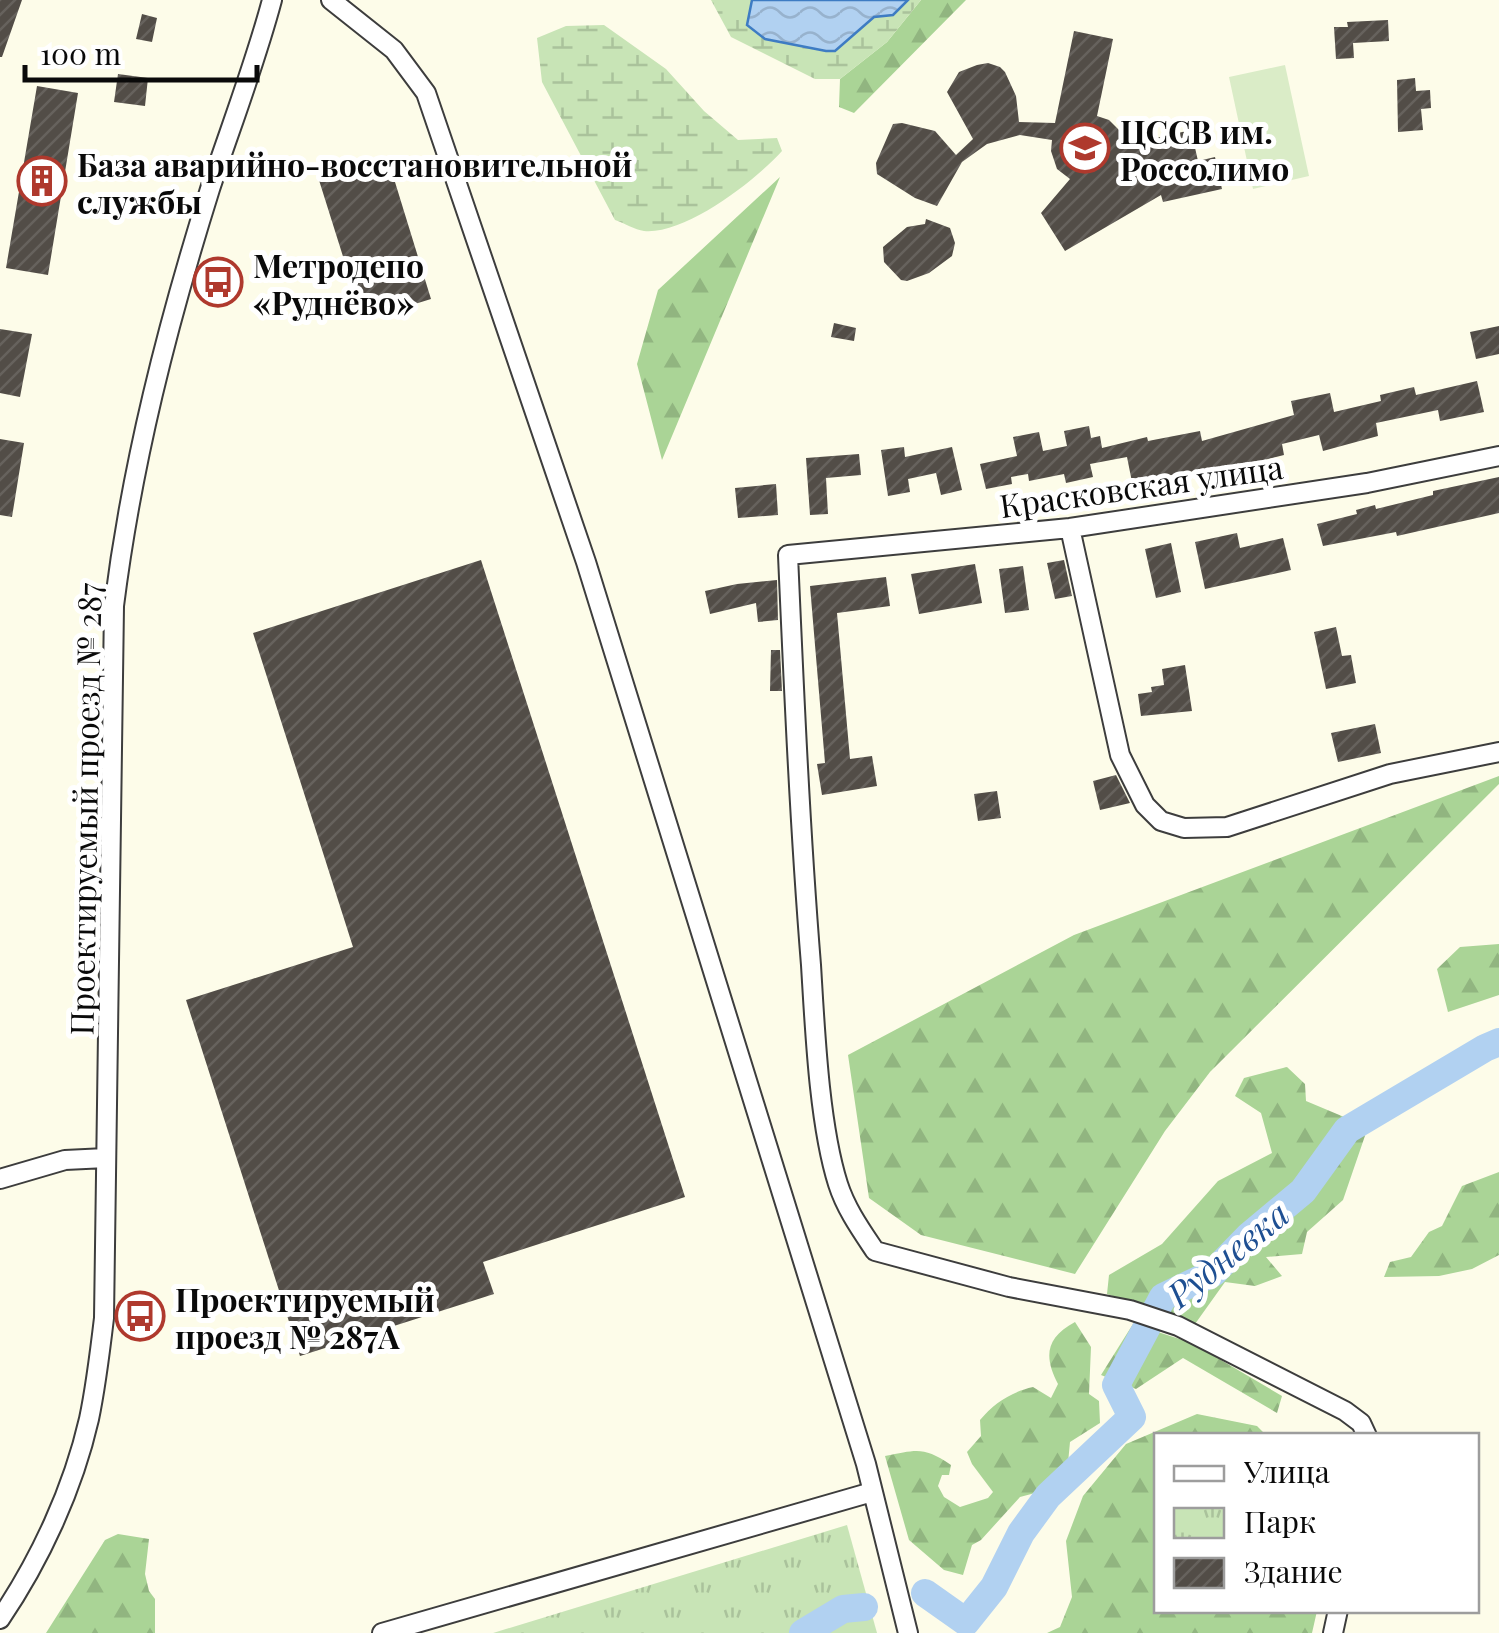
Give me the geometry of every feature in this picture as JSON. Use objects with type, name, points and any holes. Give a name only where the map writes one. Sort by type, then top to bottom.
[{"type":"street","name":"Проектируемый проезд № 287","points":[[0,1620],[22,1586],[52,1524],[89,1421],[104,1318],[114,606],[124,530],[149,399],[210,190],[272,0]]},
{"type":"street","points":[[331,0],[394,50],[426,92],[586,562],[872,1492],[908,1633]]},
{"type":"street","name":"Красковская улица","points":[[1366,1433],[1361,1423],[1345,1412],[1178,1326],[1130,1310],[1008,1287],[876,1251],[854,1220],[838,1184],[815,1026],[799,805],[788,555],[1070,528],[1367,483],[1499,456]]},
{"type":"street","points":[[1070,528],[1120,755],[1145,805],[1162,821],[1184,828],[1228,827],[1390,774],[1499,752]]},
{"type":"street","points":[[0,1179],[65,1160],[106,1158]]},
{"type":"street","points":[[382,1633],[872,1492]]},
{"type":"green space","points":[[711,0],[921,0],[887,42],[840,79],[815,79],[731,37]]},
{"type":"green space","points":[[921,0],[966,0],[854,113],[839,107],[840,79],[887,42]]},
{"type":"green space","points":[[604,25],[666,69],[704,111],[738,140],[777,138],[782,151],[738,190],[680,224],[644,231],[615,220],[542,82],[537,38],[566,26]]},
{"type":"green space","points":[[1285,65],[1309,176],[1253,189],[1229,77]]},
{"type":"green space","points":[[780,177],[662,460],[637,364],[658,290]]},
{"type":"green space","points":[[1499,776],[1499,784],[1210,1072],[1165,1131],[1075,1274],[921,1235],[869,1198],[848,1055],[1074,935]]},
{"type":"green space","points":[[1499,944],[1499,995],[1448,1012],[1437,969],[1460,947]]},
{"type":"green space","points":[[1287,1067],[1305,1084],[1306,1101],[1368,1127],[1343,1200],[1307,1232],[1302,1254],[1266,1257],[1282,1276],[1255,1286],[1225,1282],[1195,1324],[1107,1294],[1109,1275],[1162,1244],[1218,1181],[1272,1153],[1261,1113],[1235,1096],[1244,1078]]},
{"type":"green space","points":[[1499,1172],[1499,1255],[1472,1269],[1439,1276],[1384,1277],[1390,1262],[1411,1257],[1429,1232],[1442,1226],[1462,1186]]},
{"type":"green space","points":[[1075,1322],[1091,1347],[1089,1394],[1099,1401],[1100,1423],[1070,1442],[1068,1463],[1058,1468],[1035,1493],[1020,1497],[972,1545],[963,1575],[944,1570],[909,1540],[885,1456],[926,1452],[951,1465],[949,1475],[942,1475],[938,1486],[944,1497],[960,1507],[988,1498],[993,1492],[967,1452],[981,1436],[980,1420],[1004,1399],[1025,1389],[1033,1387],[1051,1398],[1058,1384],[1050,1349],[1058,1335]]},
{"type":"green space","points":[[1133,1324],[1192,1343],[1282,1396],[1277,1413],[1183,1358],[1136,1389],[1101,1375]]},
{"type":"green space","points":[[1197,1414],[1257,1426],[1264,1433],[1154,1433],[1154,1613],[1317,1613],[1312,1633],[1047,1633],[1060,1627],[1072,1597],[1066,1541],[1083,1496],[1126,1444]]},
{"type":"green space","points":[[847,1525],[877,1633],[493,1633]]},
{"type":"green space","points":[[118,1534],[149,1539],[145,1574],[155,1599],[155,1633],[46,1633],[105,1540]]},
{"type":"water","points":[[752,0],[908,0],[893,15],[874,17],[835,51],[826,51],[765,39],[747,25]]},
{"type":"building","points":[[0,0],[22,0],[2,57],[0,57]]},
{"type":"building","points":[[142,14],[157,18],[152,42],[136,39]]},
{"type":"building","points":[[1388,20],[1389,41],[1353,43],[1354,58],[1336,59],[1334,27],[1348,27],[1347,22]]},
{"type":"building","points":[[1074,31],[1113,39],[1097,116],[1109,120],[1128,139],[1148,125],[1156,138],[1191,130],[1198,161],[1215,157],[1222,189],[1163,202],[1161,195],[1065,251],[1041,213],[1070,179],[1057,169],[1052,140],[1020,135],[987,144],[962,162],[937,206],[915,198],[877,174],[876,163],[893,124],[935,131],[956,155],[973,139],[947,92],[959,72],[977,65],[988,63],[1005,72],[1016,96],[1019,122],[1055,123]]},
{"type":"building","points":[[118,74],[148,78],[145,106],[114,102]]},
{"type":"building","points":[[1415,78],[1416,91],[1430,90],[1431,108],[1421,109],[1423,130],[1398,132],[1397,80]]},
{"type":"building","name":"База аварийно-восстановительной службы","points":[[37,86],[78,93],[48,275],[6,268]]},
{"type":"building","points":[[387,156],[431,299],[363,320],[318,177]]},
{"type":"building","points":[[926,219],[950,228],[955,243],[952,256],[929,273],[901,280],[884,262],[883,247],[907,227],[925,224]]},
{"type":"building","points":[[834,323],[856,328],[854,341],[831,337]]},
{"type":"building","points":[[1499,326],[1499,354],[1476,359],[1470,332]]},
{"type":"building","points":[[0,329],[32,334],[20,397],[0,393]]},
{"type":"building","points":[[1477,381],[1484,412],[1440,421],[1438,410],[1376,423],[1378,436],[1323,451],[1319,435],[1282,444],[1284,455],[1219,471],[1218,467],[1132,482],[1127,457],[1090,464],[1093,477],[1066,483],[1064,474],[1029,481],[1028,474],[1011,477],[1012,484],[986,489],[980,464],[1017,456],[1013,437],[1039,432],[1043,451],[1067,446],[1064,431],[1089,426],[1091,438],[1100,436],[1102,448],[1147,437],[1148,441],[1200,431],[1202,441],[1294,415],[1291,401],[1330,393],[1334,412],[1381,401],[1380,395],[1414,387],[1416,395]]},
{"type":"building","points":[[0,439],[24,443],[12,517],[0,515]]},
{"type":"building","points":[[904,447],[905,457],[952,447],[962,490],[941,495],[936,473],[908,479],[910,492],[888,496],[881,450]]},
{"type":"building","points":[[859,454],[861,475],[826,478],[828,514],[810,515],[806,458]]},
{"type":"building","points":[[1499,477],[1499,513],[1397,536],[1396,532],[1323,546],[1317,524],[1375,505],[1376,509],[1433,495],[1433,491]]},
{"type":"building","points":[[776,484],[778,515],[738,518],[735,488]]},
{"type":"building","points":[[1237,533],[1240,548],[1283,538],[1291,570],[1205,589],[1195,542]]},
{"type":"building","points":[[1171,543],[1181,592],[1156,598],[1145,549]]},
{"type":"building","points":[[481,560],[685,1197],[483,1262],[494,1294],[300,1356],[186,1000],[353,947],[253,633]]},
{"type":"building","points":[[1064,560],[1072,596],[1055,599],[1047,563]]},
{"type":"building","points":[[975,564],[982,603],[919,614],[911,574]]},
{"type":"building","points":[[1023,566],[1029,610],[1005,613],[999,569]]},
{"type":"building","points":[[886,577],[890,606],[837,613],[850,759],[872,756],[877,786],[822,795],[817,764],[825,763],[810,586]]},
{"type":"building","points":[[777,580],[778,620],[758,622],[756,603],[710,614],[705,591]]},
{"type":"building","points":[[1336,627],[1342,656],[1351,655],[1356,683],[1326,689],[1314,632]]},
{"type":"building","points":[[771,650],[780,650],[782,691],[770,691]]},
{"type":"building","points":[[1185,665],[1192,711],[1141,716],[1138,694],[1164,685],[1162,669]]},
{"type":"building","points":[[1375,724],[1381,753],[1338,762],[1331,733]]},
{"type":"building","points":[[1116,775],[1130,803],[1100,810],[1093,781]]},
{"type":"building","points":[[997,791],[1001,818],[978,821],[974,794]]},
{"type":"waterway","name":"Рудневка","points":[[925,1593],[966,1622],[994,1587],[1021,1533],[1048,1496],[1132,1417],[1116,1385],[1163,1297],[1213,1273],[1249,1236],[1303,1191],[1347,1130],[1499,1042]]},
{"type":"waterway","name":"Рудневка","points":[[803,1633],[843,1609],[864,1607]]},
{"type":"place","name":"ЦССВ им. Россолимо","points":[[1085,148]]},
{"type":"place","name":"База аварийно-восстановительной службы","points":[[42,181]]},
{"type":"place","name":"Метродепо «Руднёво»","points":[[218,282]]},
{"type":"place","name":"Проектируемый проезд № 287А","points":[[140,1316]]}]
